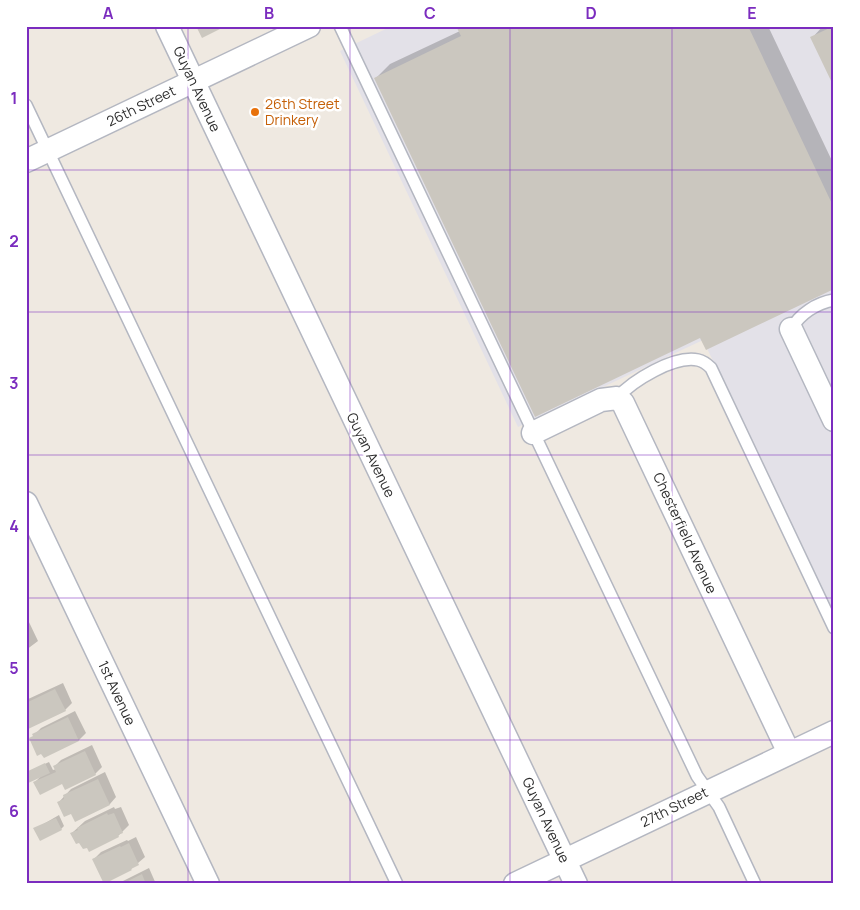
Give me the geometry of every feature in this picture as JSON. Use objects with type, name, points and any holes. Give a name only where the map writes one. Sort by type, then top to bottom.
[{"type":"street","name":"Guyan Avenue","points":[[167,26],[576,884]]},
{"type":"street","name":"26th Street","points":[[26,161],[309,26]]},
{"type":"street","points":[[791,329],[834,420]]},
{"type":"street","points":[[533,433],[601,400],[617,398]]},
{"type":"street","name":"Chesterfield Avenue","points":[[617,398],[623,403],[789,753]]},
{"type":"street","name":"1st Avenue","points":[[26,502],[208,884]]},
{"type":"street","name":"27th Street","points":[[515,884],[834,732]]},
{"type":"lane","points":[[340,26],[697,776],[719,807],[755,884]]},
{"type":"lane","points":[[26,105],[397,884]]},
{"type":"lane","points":[[791,329],[796,320],[803,314],[834,300]]},
{"type":"lane","points":[[617,398],[625,388],[635,381],[675,362],[696,360],[704,362],[711,368],[834,628]]},
{"type":"shaded area","points":[[392,26],[834,26],[834,614],[703,340],[518,427],[340,51]]},
{"type":"building","points":[[196,26],[226,26],[202,38]]},
{"type":"building","points":[[456,26],[748,26],[834,208],[834,289],[706,350],[700,338],[535,417],[374,78],[461,36]]},
{"type":"building","points":[[834,26],[834,87],[810,37]]},
{"type":"building","points":[[55,689],[66,711],[26,730],[26,703]]},
{"type":"building","points":[[68,717],[79,741],[44,758],[41,754],[37,756],[29,738],[33,736],[32,734]]},
{"type":"building","points":[[85,751],[96,775],[65,790],[62,784],[40,795],[33,782],[56,772],[53,766]]},
{"type":"building","points":[[45,763],[50,773],[26,784],[26,772]]},
{"type":"building","points":[[98,779],[110,805],[75,822],[71,814],[64,817],[57,802],[64,799],[63,795]]},
{"type":"building","points":[[107,813],[108,815],[114,813],[123,833],[118,835],[119,837],[89,852],[87,848],[83,849],[79,843],[76,844],[70,833]]},
{"type":"building","points":[[56,818],[62,830],[40,841],[33,828]]},
{"type":"building","points":[[129,843],[139,865],[104,884],[92,859]]},
{"type":"building","points":[[142,874],[146,884],[122,884]]},
{"type":"place","name":"26th Street Drinkery","points":[[255,112]]}]
